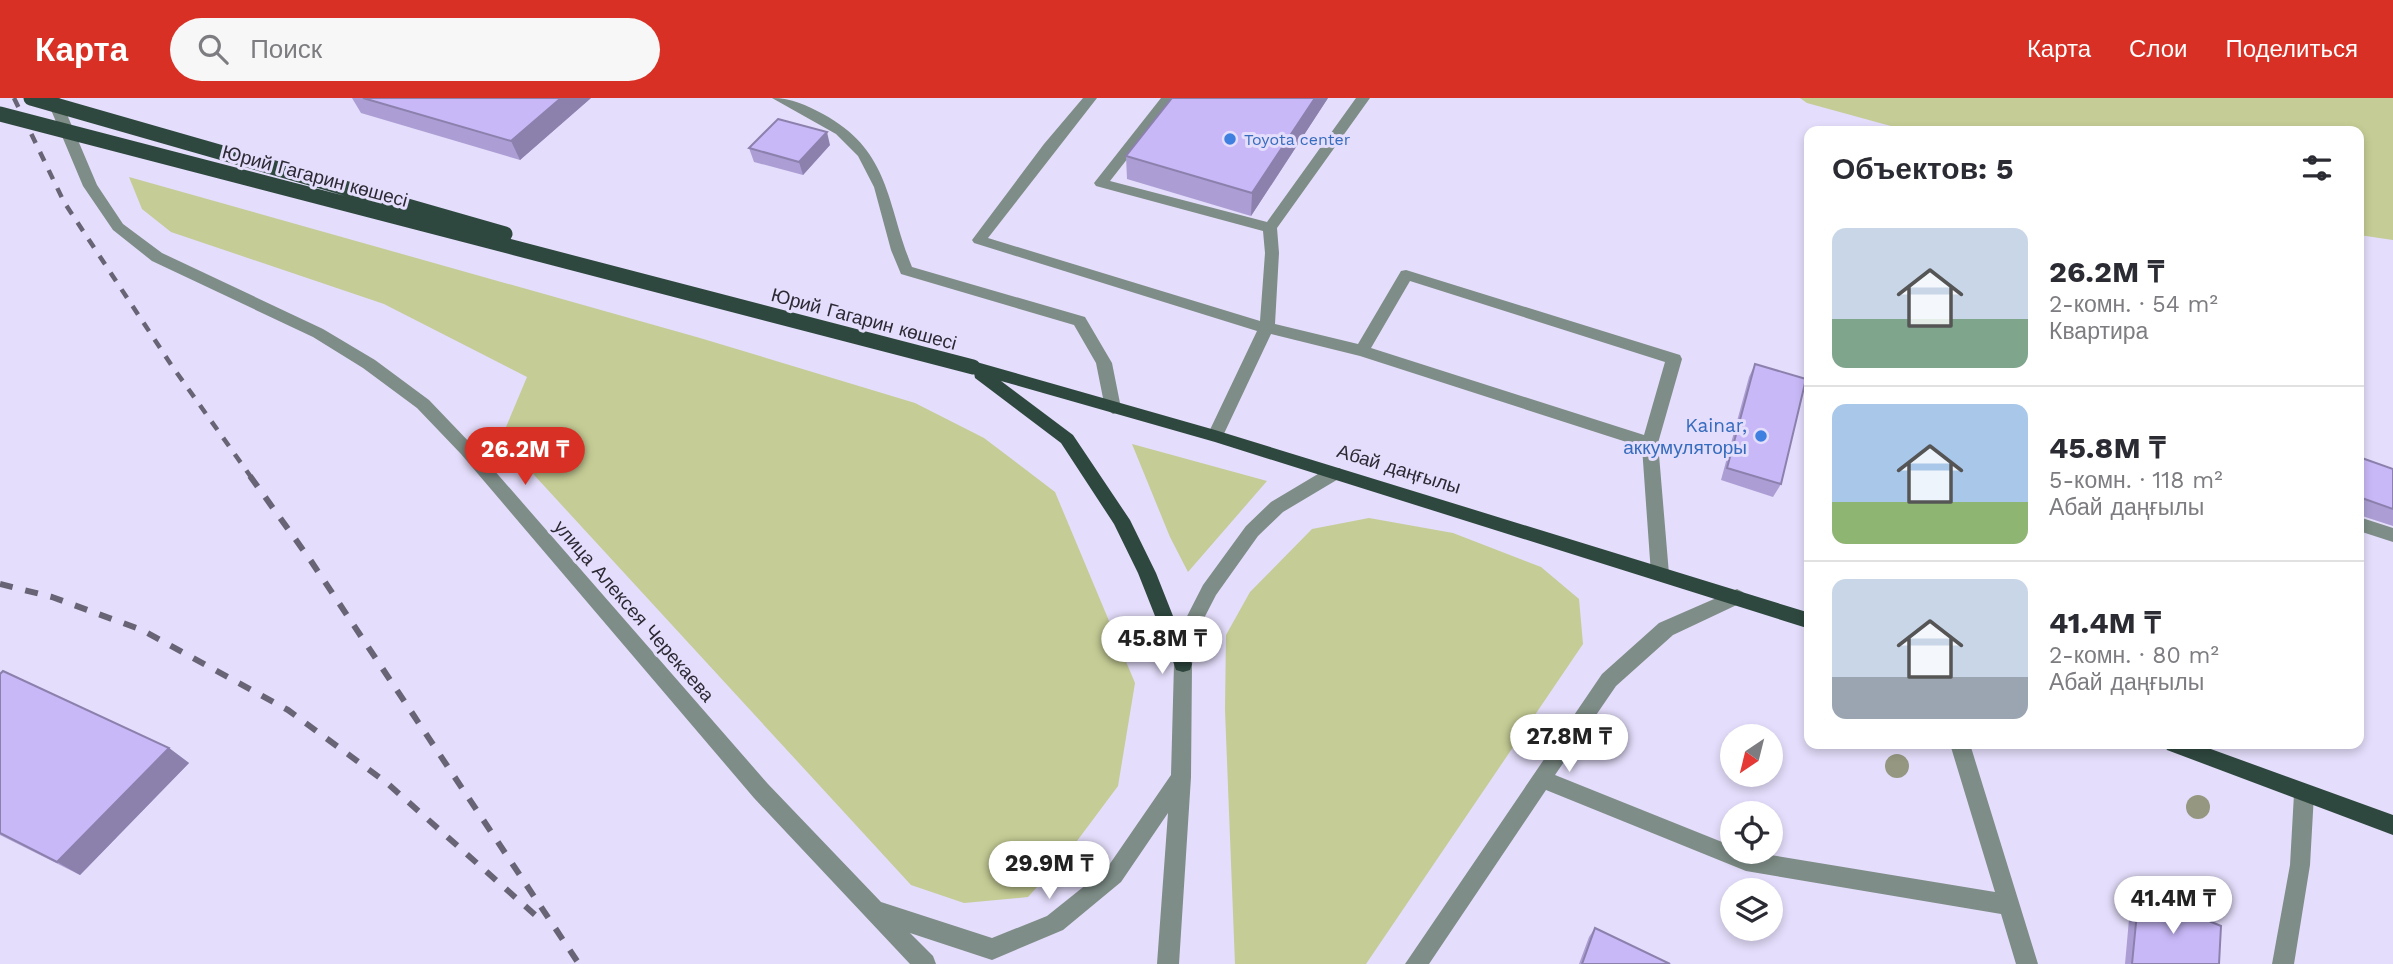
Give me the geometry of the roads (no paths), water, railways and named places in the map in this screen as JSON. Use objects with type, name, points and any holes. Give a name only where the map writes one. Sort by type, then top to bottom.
[{"type":"main road","name":"Юрий Гагарин көшесі","points":[[31,98],[973,367]]},
{"type":"main road","name":"Юрий Гагарин көшесі","points":[[0,114],[973,367]]},
{"type":"main road","name":"Абай даңғылы","points":[[973,367],[1215,436],[1804,619]]},
{"type":"main road","points":[[973,367],[1067,439],[1121,520],[1147,573],[1183,664]]},
{"type":"main road","points":[[2205,749],[2304,794],[2393,825]]},
{"type":"street","name":"улица Алексея Черекаева","points":[[53,98],[90,186],[118,227],[157,257],[317,333],[369,364],[423,404],[467,450],[761,791],[925,964]]},
{"type":"street","points":[[779,98],[825,119],[850,137],[880,187],[894,244],[906,270],[1080,321],[1104,363],[1113,408]]},
{"type":"street","points":[[1090,98],[1049,147],[979,240],[1230,319],[1362,351],[1650,443]]},
{"type":"street","points":[[1168,98],[1101,183],[1270,228]]},
{"type":"street","points":[[1215,436],[1267,327],[1272,253],[1270,228],[1363,98]]},
{"type":"street","points":[[1362,351],[1406,275],[1674,359],[1650,443],[1660,574]]},
{"type":"street","points":[[1168,964],[1181,777],[1183,664],[1190,628],[1209,590],[1230,558],[1277,507],[1334,473]]},
{"type":"street","points":[[2364,526],[2393,535]]},
{"type":"street","points":[[1416,964],[1609,680],[1666,629],[1737,597]]},
{"type":"street","points":[[1962,749],[2028,964]]},
{"type":"street","points":[[874,910],[992,949],[1055,923],[1114,875],[1181,777]]},
{"type":"street","points":[[1541,779],[1746,861],[2009,905]]},
{"type":"street","points":[[2283,964],[2300,865],[2304,794]]},
{"type":"railway","points":[[14,98],[64,202],[172,366],[251,477]]},
{"type":"railway","points":[[250,476],[311,561],[579,964]]},
{"type":"railway","points":[[0,584],[52,597],[142,630],[288,710],[387,783],[543,922]]},
{"type":"place","name":"Toyota center","points":[[1230,139]]},
{"type":"place","name":"Kainar, аккумуляторы","points":[[1761,436]]}]
